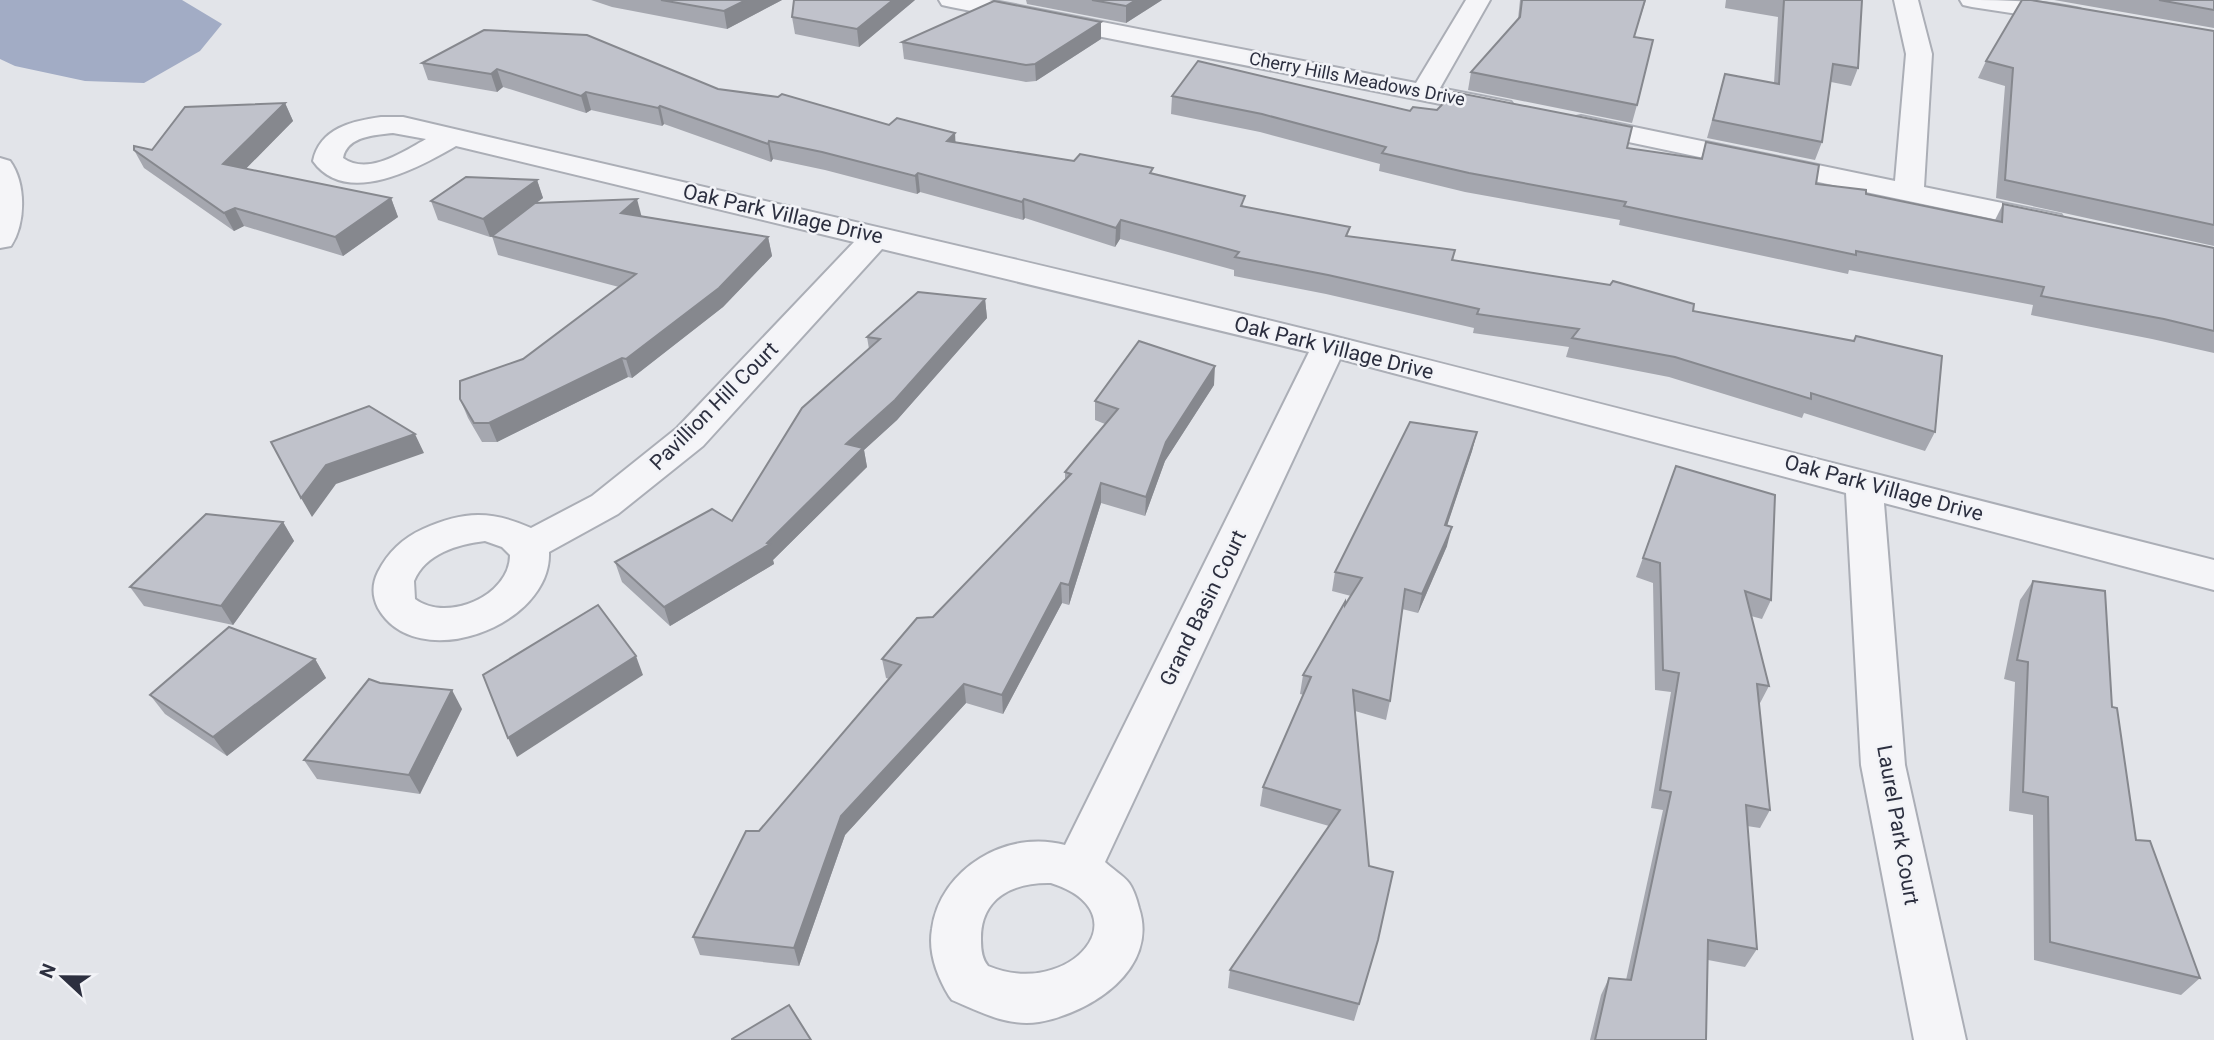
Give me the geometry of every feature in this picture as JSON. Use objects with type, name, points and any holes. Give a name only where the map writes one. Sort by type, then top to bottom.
[{"type":"street","name":"Cherry Hills Meadows Drive","points":[[951,0],[984,3],[1424,92],[2081,229]]},
{"type":"street","points":[[1424,92],[1478,0]]},
{"type":"street","points":[[1906,0],[1919,54],[1909,191]]},
{"type":"street","points":[[1972,0],[2097,18]]},
{"type":"street","name":"Oak Park Village Drive","points":[[451,137],[877,236],[1329,346],[2214,575]]},
{"type":"street","points":[[0,167],[5,184],[8,215],[0,239]]},
{"type":"street","name":"Pavillion Hill Court","points":[[527,547],[605,505],[662,462],[690,437],[877,236]]},
{"type":"street","name":"Grand Basin Court","points":[[1077,870],[1329,346]]},
{"type":"street","name":"Laurel Park Court","points":[[1864,483],[1883,765],[1940,1040]]},
{"type":"water","points":[[0,0],[182,0],[222,24],[200,51],[144,83],[85,81],[15,66],[0,59]]},
{"type":"building","points":[[661,0],[746,0],[724,11]]},
{"type":"building","points":[[794,0],[893,0],[857,29],[792,17]]},
{"type":"building","points":[[1092,0],[1136,0],[1126,6]]},
{"type":"building","points":[[1522,0],[1645,0],[1634,37],[1653,40],[1637,105],[1471,72],[1520,17]]},
{"type":"building","points":[[1784,0],[1862,0],[1858,68],[1833,64],[1822,142],[1713,120],[1725,74],[1779,84]]},
{"type":"building","points":[[2022,0],[2214,31],[2214,225],[2005,180],[2013,68],[1986,61]]},
{"type":"building","points":[[2159,0],[2214,0],[2214,10]]},
{"type":"building","points":[[994,1],[1101,22],[1035,64],[1026,65],[902,42]]},
{"type":"building","points":[[484,30],[587,35],[718,89],[778,97],[782,94],[889,125],[897,118],[955,133],[947,141],[1074,161],[1080,154],[1153,168],[1150,173],[1245,196],[1241,206],[1350,227],[1346,236],[1455,250],[1452,260],[1610,285],[1613,281],[1694,304],[1693,311],[1854,341],[1856,336],[1942,356],[1935,432],[1811,393],[1811,399],[1675,357],[1572,338],[1579,329],[1477,314],[1479,309],[1235,257],[1239,252],[1121,220],[1116,228],[1024,199],[1022,202],[918,173],[915,176],[822,152],[769,141],[768,144],[660,106],[658,108],[586,92],[581,96],[497,69],[491,74],[422,63]]},
{"type":"building","points":[[1198,61],[1410,111],[1413,107],[1437,110],[1454,92],[1632,127],[1627,148],[1702,159],[1706,142],[1819,165],[1816,184],[1866,190],[1866,194],[2002,222],[2003,204],[2214,248],[2214,331],[2041,296],[2044,287],[1856,251],[1856,255],[1624,206],[1626,202],[1469,173],[1382,153],[1386,147],[1262,114],[1172,96]]},
{"type":"building","points":[[285,103],[223,164],[391,198],[335,237],[235,208],[224,213],[134,150],[134,146],[152,150],[185,107]]},
{"type":"building","points":[[466,177],[537,180],[483,219],[431,201]]},
{"type":"building","points":[[637,199],[621,213],[768,237],[719,288],[626,359],[622,358],[489,423],[474,423],[460,399],[460,381],[523,359],[636,274],[492,236],[535,203]]},
{"type":"building","points":[[918,292],[985,299],[895,400],[846,444],[863,448],[767,543],[770,544],[664,607],[615,562],[712,509],[732,521],[802,408],[880,339],[867,337]]},
{"type":"building","points":[[1139,341],[1215,366],[1166,442],[1146,497],[1101,483],[1069,585],[1061,583],[1002,695],[964,684],[841,816],[794,948],[693,937],[746,831],[759,831],[901,665],[882,659],[917,618],[933,617],[1071,474],[1065,472],[1118,409],[1095,401]]},
{"type":"building","points":[[369,406],[415,434],[326,465],[301,498],[271,442]]},
{"type":"building","points":[[1410,422],[1477,432],[1445,525],[1452,527],[1422,594],[1405,589],[1390,701],[1353,690],[1369,866],[1393,872],[1378,940],[1359,1004],[1230,970],[1340,810],[1263,787],[1311,677],[1303,675],[1362,578],[1335,572]]},
{"type":"building","points":[[1676,466],[1775,495],[1771,600],[1745,591],[1769,686],[1757,684],[1770,810],[1746,805],[1757,949],[1708,940],[1706,1040],[1595,1040],[1609,978],[1631,980],[1671,792],[1660,790],[1679,673],[1663,670],[1660,563],[1643,558]]},
{"type":"building","points":[[206,514],[283,522],[221,606],[130,587]]},
{"type":"building","points":[[2033,581],[2105,591],[2112,707],[2117,708],[2136,840],[2150,841],[2200,978],[2050,942],[2048,797],[2023,792],[2028,662],[2017,660]]},
{"type":"building","points":[[598,605],[636,656],[508,738],[483,675]]},
{"type":"building","points":[[229,627],[315,659],[213,737],[150,695]]},
{"type":"building","points":[[369,679],[380,683],[452,690],[409,775],[304,760]]},
{"type":"building","points":[[789,1005],[811,1040],[732,1040],[732,1039]]}]
